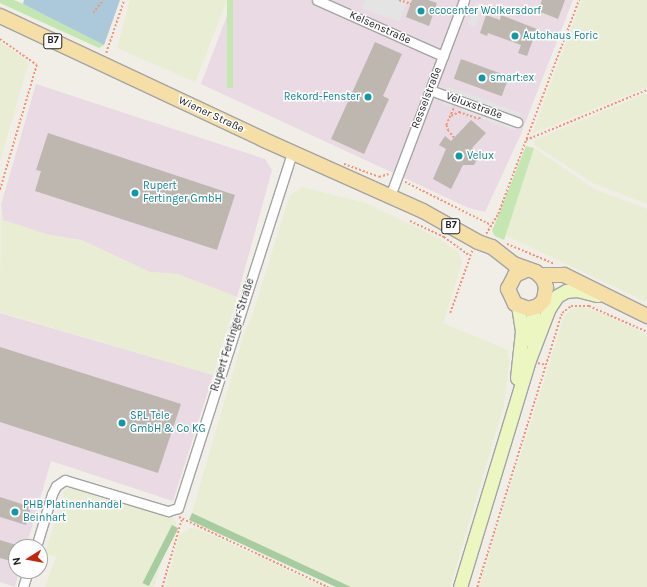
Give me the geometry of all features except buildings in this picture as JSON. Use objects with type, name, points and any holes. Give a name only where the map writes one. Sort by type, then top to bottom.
[{"type":"main road","name":"Wiener Straße","points":[[0,16],[292,152],[423,211],[478,242]]},
{"type":"main road","name":"B7","points":[[478,242],[492,247],[526,270],[540,275],[564,276],[576,280],[647,316]]},
{"type":"main road","name":"B7","points":[[478,242],[503,266],[510,281],[508,293],[518,306]]},
{"type":"main road","points":[[510,281],[518,273],[526,270]]},
{"type":"main road","points":[[507,434],[521,344],[522,323],[518,306],[534,308],[544,300],[546,292],[545,283],[540,275]]},
{"type":"main road","points":[[546,292],[557,284],[576,280]]},
{"type":"main road","points":[[460,587],[529,360],[549,308],[561,293],[577,290],[624,303]]},
{"type":"main road","points":[[529,360],[534,308]]},
{"type":"street","name":"Kelsenstraße","points":[[317,0],[443,56]]},
{"type":"street","name":"Resselstraße","points":[[390,196],[464,0]]},
{"type":"street","name":"Veluxstraße","points":[[430,90],[517,122]]},
{"type":"street","name":"Rupert Fertinger-Straße","points":[[171,511],[181,503],[292,152]]},
{"type":"street","points":[[38,539],[52,494],[60,482],[70,481],[171,511]]},
{"type":"path","points":[[93,13],[103,0]]},
{"type":"path","points":[[102,64],[124,0]]},
{"type":"path","points":[[399,0],[411,4]]},
{"type":"path","points":[[398,178],[492,225],[498,214],[579,0]]},
{"type":"path","points":[[0,39],[37,65],[0,191]]},
{"type":"path","points":[[526,140],[647,90]]},
{"type":"path","points":[[454,138],[447,128],[457,100]]},
{"type":"path","points":[[451,116],[461,112],[479,119],[482,109]]},
{"type":"path","points":[[410,221],[444,237],[469,255]]},
{"type":"path","points":[[450,313],[469,255],[478,242]]},
{"type":"path","points":[[477,587],[562,313],[571,306],[589,306],[647,332]]},
{"type":"path","points":[[171,511],[182,518],[328,587]]},
{"type":"path","points":[[162,587],[182,518]]},
{"type":"shaded area","points":[[233,0],[573,0],[520,136],[485,212],[469,208],[201,84]]},
{"type":"shaded area","points":[[365,0],[407,1],[399,22],[362,8]]},
{"type":"shaded area","points":[[476,2],[490,7],[487,14],[481,12],[475,27],[468,24]]},
{"type":"shaded area","points":[[36,84],[265,159],[272,170],[237,297],[177,274],[150,272],[81,240],[49,235],[3,220],[1,205]]},
{"type":"shaded area","points":[[449,87],[521,113],[515,131],[461,111],[463,106],[453,103],[451,107],[443,104]]},
{"type":"shaded area","points":[[0,313],[213,375],[173,501],[51,461],[28,539],[8,539],[8,579],[17,579],[15,587],[0,582]]},
{"type":"green space","points":[[0,0],[14,0],[104,45],[99,48],[0,3]]},
{"type":"green space","points":[[130,0],[227,0],[195,82],[117,48]]},
{"type":"green space","points":[[227,0],[233,0],[233,88],[227,88]]},
{"type":"green space","points":[[582,0],[647,0],[647,87],[532,134]]},
{"type":"green space","points":[[0,42],[29,62],[0,161]]},
{"type":"green space","points":[[647,93],[647,204],[593,183],[533,144],[535,140]]},
{"type":"green space","points":[[526,146],[534,148],[504,240],[495,236],[492,231]]},
{"type":"green space","points":[[534,148],[594,189],[647,209],[647,302],[505,235]]},
{"type":"green space","points":[[302,187],[366,203],[442,240],[459,253],[462,263],[443,323],[508,350],[509,363],[504,405],[450,587],[351,587],[192,513],[245,331],[252,316],[290,195]]},
{"type":"green space","points":[[1,205],[3,220],[49,235],[81,240],[150,272],[177,274],[237,297],[213,375],[0,312]]},
{"type":"green space","points":[[583,307],[599,312],[647,335],[647,587],[479,587],[564,317],[572,309]]},
{"type":"green space","points":[[73,487],[108,501],[124,503],[174,518],[178,528],[172,525],[154,587],[45,587],[56,557],[48,554],[48,544],[65,490]]},
{"type":"green space","points":[[192,513],[351,587],[336,587],[189,520]]},
{"type":"green space","points":[[172,525],[178,528],[149,586],[142,583]]},
{"type":"green space","points":[[191,528],[199,529],[323,587],[165,587],[180,534]]},
{"type":"water","points":[[24,0],[120,0],[104,45],[23,4]]},
{"type":"place","name":"ecocenter Wolkersdorf","points":[[421,11]]},
{"type":"place","name":"Autohaus Foric","points":[[515,36]]},
{"type":"place","name":"smart:ex","points":[[482,78]]},
{"type":"place","name":"Rekord-Fenster","points":[[368,97]]},
{"type":"place","name":"Velux","points":[[459,156]]},
{"type":"place","name":"Rupert Fertinger GmbH","points":[[135,193]]},
{"type":"place","name":"SPL Tele GmbH & Co KG","points":[[122,423]]},
{"type":"place","name":"PHB Platinenhandel Beinhart","points":[[15,512]]}]
